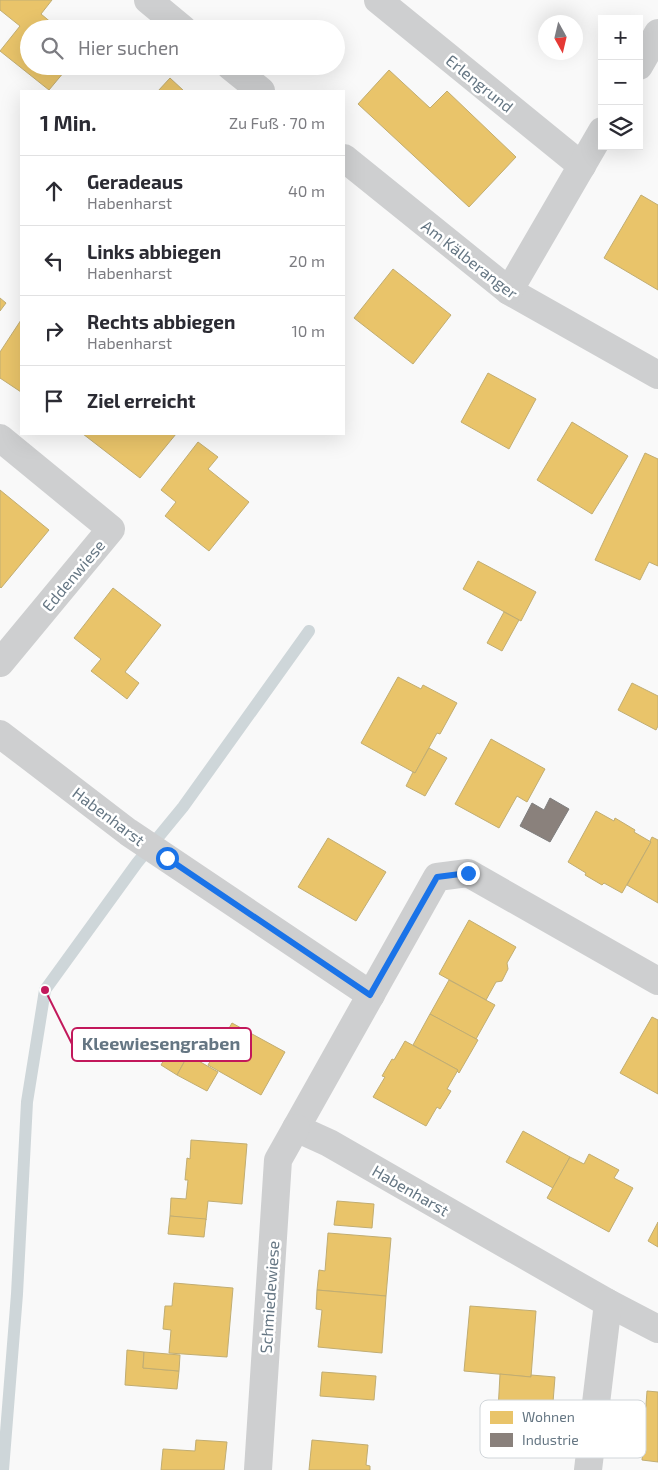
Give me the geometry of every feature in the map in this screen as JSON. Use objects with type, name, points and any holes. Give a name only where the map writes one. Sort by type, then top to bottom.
[{"type":"street","points":[[148,0],[172,20]]},
{"type":"street","name":"Erlengrund","points":[[378,0],[582,166]]},
{"type":"street","points":[[642,60],[658,33]]},
{"type":"street","points":[[241,75],[260,90]]},
{"type":"street","points":[[509,291],[598,138]]},
{"type":"street","name":"Am Kälberanger","points":[[345,159],[509,291],[658,375]]},
{"type":"street","name":"Eddenwiese","points":[[0,438],[111,529],[0,663]]},
{"type":"street","name":"Habenharst","points":[[0,734],[128,832],[370,995]]},
{"type":"street","points":[[296,1128],[437,877],[468,873],[658,980]]},
{"type":"street","name":"Habenharst","points":[[296,1128],[329,1143],[608,1303],[658,1329]]},
{"type":"street","name":"Schmiedewiese","points":[[258,1470],[278,1160],[296,1128]]},
{"type":"street","points":[[596,1400],[608,1303]]},
{"type":"building: Wohnen","points":[[0,0],[52,0],[41,14],[48,20],[20,20],[20,26],[0,10]]},
{"type":"building: Wohnen","points":[[20,26],[20,67],[0,51]]},
{"type":"building: Wohnen","points":[[389,70],[430,108],[447,91],[516,157],[469,207],[358,104]]},
{"type":"building: Wohnen","points":[[30,75],[62,75],[49,90]]},
{"type":"building: Wohnen","points":[[170,78],[183,90],[159,90]]},
{"type":"building: Wohnen","points":[[641,195],[658,205],[658,290],[604,258]]},
{"type":"building: Wohnen","points":[[393,269],[451,315],[413,364],[354,318]]},
{"type":"building: Wohnen","points":[[0,298],[6,303],[0,311]]},
{"type":"building: Wohnen","points":[[20,322],[20,391],[0,378],[0,352]]},
{"type":"building: Wohnen","points":[[488,373],[536,399],[509,449],[461,422]]},
{"type":"building: Wohnen","points":[[572,422],[628,456],[592,514],[537,480]]},
{"type":"building: Wohnen","points":[[84,435],[175,435],[140,478]]},
{"type":"building: Wohnen","points":[[198,442],[218,457],[208,469],[249,502],[209,551],[165,516],[176,502],[161,490]]},
{"type":"building: Wohnen","points":[[645,453],[658,459],[658,566],[649,562],[640,580],[595,560]]},
{"type":"building: Wohnen","points":[[0,490],[49,530],[1,588],[0,587]]},
{"type":"building: Wohnen","points":[[478,561],[536,592],[521,621],[463,589]]},
{"type":"building: Wohnen","points":[[113,588],[161,625],[125,672],[139,683],[127,699],[91,671],[101,659],[74,638]]},
{"type":"building: Wohnen","points":[[504,612],[519,620],[502,651],[487,643]]},
{"type":"building: Wohnen","points":[[398,677],[421,689],[423,685],[457,703],[440,734],[437,733],[415,773],[361,743]]},
{"type":"building: Wohnen","points":[[632,683],[658,696],[658,726],[656,730],[618,710]]},
{"type":"building: Wohnen","points":[[491,739],[545,769],[527,802],[517,796],[499,828],[455,804]]},
{"type":"building: Wohnen","points":[[429,748],[447,758],[425,796],[406,786]]},
{"type":"building: Wohnen","points":[[596,811],[614,821],[615,818],[651,842],[622,893],[604,883],[602,885],[568,862]]},
{"type":"building: Wohnen","points":[[652,837],[658,840],[658,903],[627,885]]},
{"type":"building: Wohnen","points":[[328,838],[386,872],[356,921],[298,887]]},
{"type":"building: Wohnen","points":[[469,920],[516,947],[507,963],[508,969],[502,981],[496,982],[486,1000],[439,974]]},
{"type":"building: Wohnen","points":[[449,980],[495,1005],[476,1039],[430,1014]]},
{"type":"building: Wohnen","points":[[430,1014],[478,1040],[459,1073],[458,1070],[413,1045]]},
{"type":"building: Wohnen","points":[[652,1017],[658,1020],[658,1094],[620,1073]]},
{"type":"building: Wohnen","points":[[232,1023],[285,1052],[261,1095],[208,1065]]},
{"type":"building: Wohnen","points":[[405,1041],[458,1070],[447,1089],[451,1091],[440,1109],[437,1107],[426,1126],[373,1097],[385,1077],[382,1076]]},
{"type":"building: Wohnen","points":[[172,1046],[188,1055],[177,1075],[161,1065]]},
{"type":"building: Wohnen","points":[[188,1055],[218,1072],[207,1091],[177,1075]]},
{"type":"building: Wohnen","points":[[523,1131],[570,1157],[553,1188],[506,1162]]},
{"type":"building: Wohnen","points":[[191,1140],[247,1144],[242,1204],[208,1201],[206,1220],[170,1216],[171,1198],[186,1199],[188,1180],[185,1180],[187,1158],[190,1159]]},
{"type":"building: Wohnen","points":[[589,1154],[619,1170],[614,1178],[633,1188],[609,1232],[547,1198],[570,1157],[584,1164]]},
{"type":"building: Wohnen","points":[[337,1201],[374,1204],[372,1228],[334,1225]]},
{"type":"building: Wohnen","points":[[170,1216],[206,1219],[204,1237],[168,1234]]},
{"type":"building: Wohnen","points":[[658,1222],[658,1247],[648,1241]]},
{"type":"building: Wohnen","points":[[328,1233],[391,1238],[386,1296],[317,1290],[319,1270],[325,1271]]},
{"type":"building: Wohnen","points":[[174,1283],[233,1288],[227,1357],[169,1353],[171,1330],[163,1329],[165,1306],[172,1306]]},
{"type":"building: Wohnen","points":[[317,1290],[386,1296],[382,1353],[318,1347],[322,1310],[316,1309]]},
{"type":"building: Wohnen","points":[[470,1306],[536,1311],[531,1377],[464,1371]]},
{"type":"building: Wohnen","points":[[127,1350],[144,1352],[143,1368],[179,1371],[177,1389],[125,1385]]},
{"type":"building: Wohnen","points":[[144,1352],[180,1355],[179,1371],[143,1368]]},
{"type":"building: Wohnen","points":[[322,1372],[376,1376],[374,1400],[320,1396]]},
{"type":"building: Wohnen","points":[[500,1374],[555,1377],[553,1400],[499,1400]]},
{"type":"building: Wohnen","points":[[647,1391],[658,1392],[658,1462],[642,1460],[642,1458],[646,1458]]},
{"type":"building: Wohnen","points":[[196,1440],[227,1442],[224,1470],[161,1470],[163,1449],[195,1451]]},
{"type":"building: Wohnen","points":[[312,1440],[368,1445],[366,1465],[370,1466],[370,1470],[309,1470]]},
{"type":"building: Industrie","points":[[550,798],[569,809],[550,842],[520,826],[532,803],[544,810]]},
{"type":"waterway","points":[[3,1470],[17,1294],[27,1102],[45,990],[137,863],[183,807],[309,631]]},
{"type":"place","name":"Kleewiesengraben","points":[[45,990]]},
{"type":"route","points":[[167,858],[370,995],[437,877],[468,873]]}]
